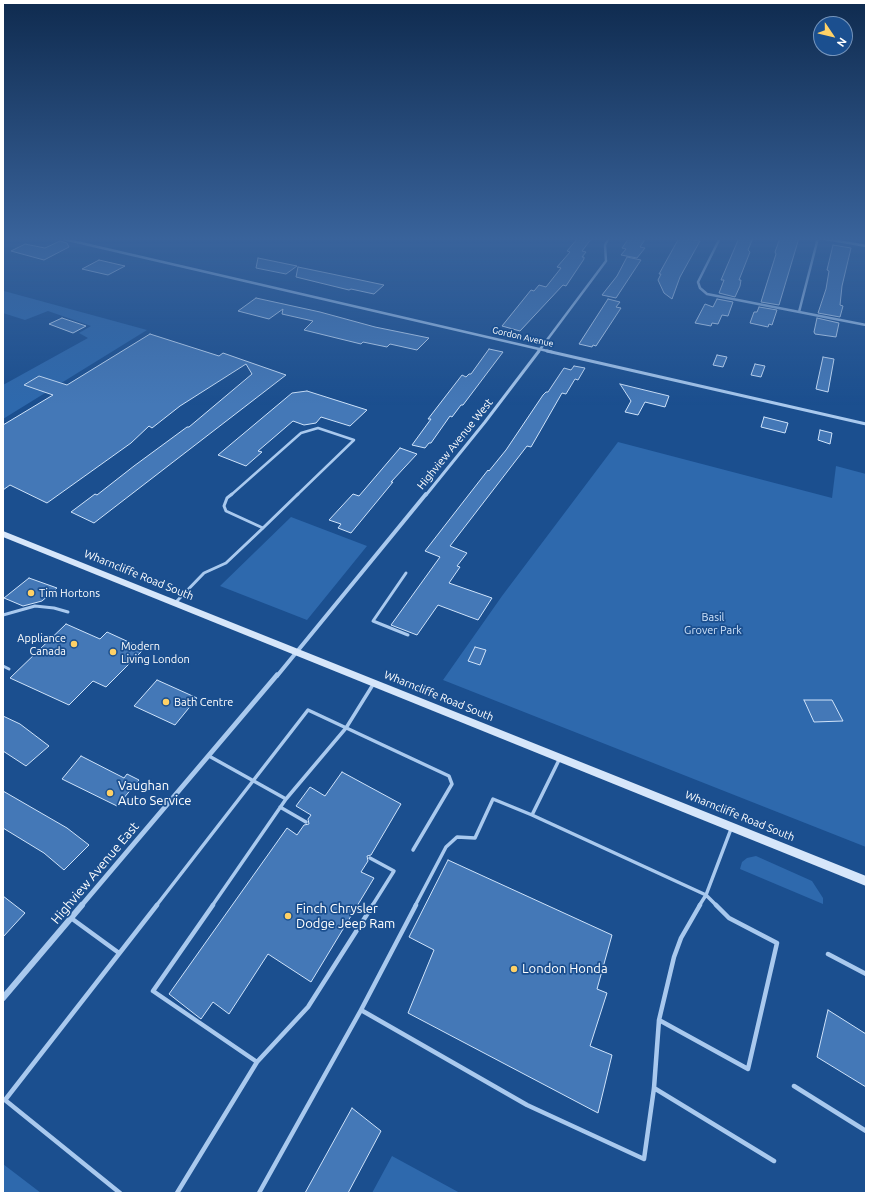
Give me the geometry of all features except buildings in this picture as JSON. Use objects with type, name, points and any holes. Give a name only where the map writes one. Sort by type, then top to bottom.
[{"type":"main road","name":"Wharncliffe Road South","points":[[3,534],[866,881]]},
{"type":"street","name":"Gordon Avenue","points":[[301,294],[866,424]]},
{"type":"street","name":"Highview Avenue West","points":[[297,652],[485,422],[582,294]]},
{"type":"street","points":[[707,294],[721,298],[866,325]]},
{"type":"street","points":[[799,312],[804,294]]},
{"type":"street","name":"Highview Avenue East","points":[[3,998],[297,652]]},
{"type":"lane","points":[[175,603],[204,573],[226,562],[263,528],[354,440],[318,428],[301,433],[227,498],[224,506],[226,511],[263,528]]},
{"type":"lane","points":[[406,573],[373,621],[408,635]]},
{"type":"lane","points":[[3,615],[35,606],[54,608],[68,612]]},
{"type":"lane","points":[[3,666],[9,669]]},
{"type":"lane","points":[[257,1062],[153,990],[280,807],[346,728],[374,683]]},
{"type":"lane","points":[[120,1193],[5,1100],[308,710],[449,776],[452,784],[413,850]]},
{"type":"lane","points":[[208,756],[286,799]]},
{"type":"lane","points":[[532,815],[560,758]]},
{"type":"lane","points":[[258,1193],[361,1010],[446,847],[457,837],[475,838],[493,799],[532,815],[706,895],[729,918],[777,944],[748,1069],[659,1020]]},
{"type":"lane","points":[[280,807],[306,822]]},
{"type":"lane","points":[[361,1010],[527,1105],[644,1158],[654,1088],[659,1020],[674,957],[681,938],[706,895],[732,827]]},
{"type":"lane","points":[[177,1193],[257,1062],[308,1007],[394,871],[370,858]]},
{"type":"lane","points":[[70,918],[119,953]]},
{"type":"lane","points":[[828,954],[866,974]]},
{"type":"lane","points":[[794,1086],[866,1131]]},
{"type":"lane","points":[[654,1088],[774,1161]]},
{"type":"green space","points":[[4,294],[14,294],[147,330],[3,419],[3,385],[88,338],[79,333],[91,326],[48,311],[25,320],[3,313]]},
{"type":"green space","name":"Basil Grover Park","points":[[618,442],[832,498],[836,466],[866,474],[866,847],[443,680],[502,596]]},
{"type":"green space","points":[[291,517],[367,546],[307,620],[220,586]]},
{"type":"green space","points":[[756,856],[812,881],[823,898],[823,904],[740,869],[742,862],[747,858]]},
{"type":"green space","points":[[392,1156],[460,1193],[372,1193]]},
{"type":"green space","points":[[3,1164],[41,1193],[3,1193]]},
{"type":"place","name":"Tim Hortons","points":[[31,593]]},
{"type":"place","name":"Appliance Canada","points":[[74,644]]},
{"type":"place","name":"Modern Living London","points":[[113,652]]},
{"type":"place","name":"Bath Centre","points":[[166,702]]},
{"type":"place","name":"Vaughan Auto Service","points":[[110,793]]},
{"type":"place","name":"Finch Chrysler Dodge Jeep Ram","points":[[288,916]]},
{"type":"place","name":"London Honda","points":[[514,969]]}]
